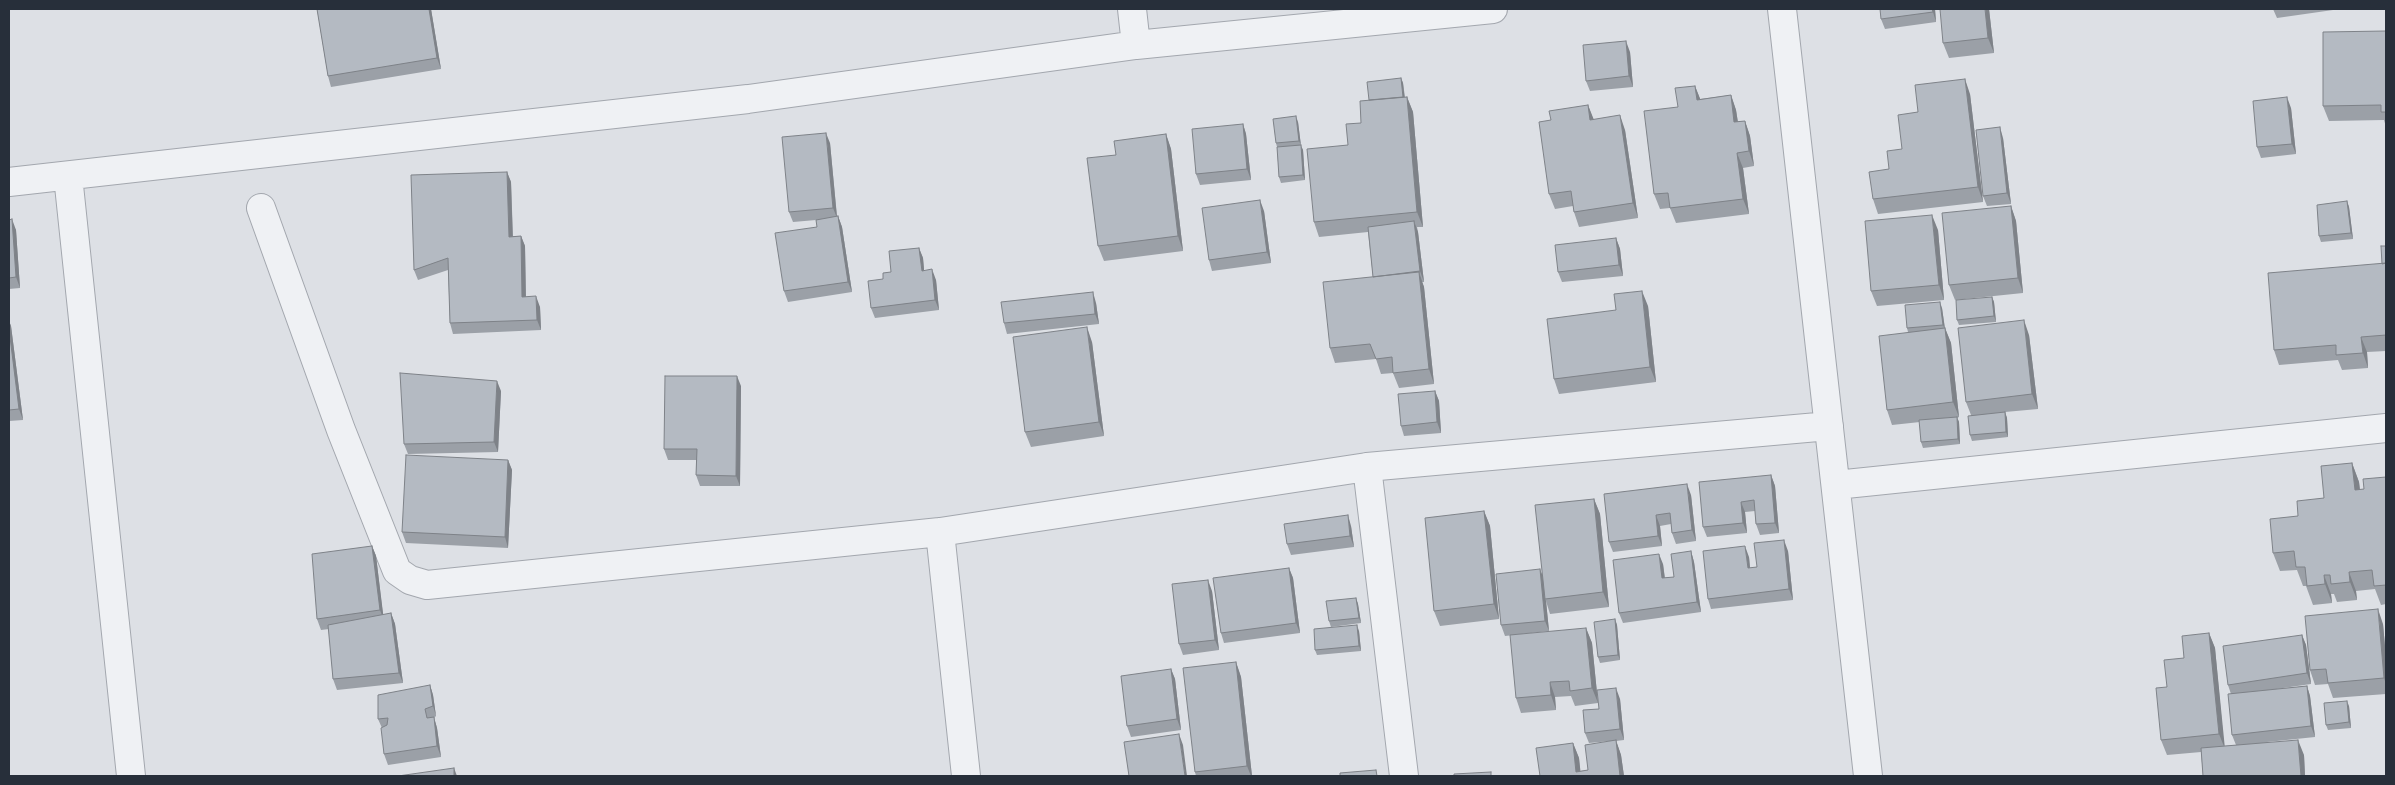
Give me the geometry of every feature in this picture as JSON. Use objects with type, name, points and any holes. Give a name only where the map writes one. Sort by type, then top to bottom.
[{"type":"street","points":[[1132,9],[1136,45]]},
{"type":"street","points":[[9,182],[748,99],[1136,45],[1493,9]]},
{"type":"street","points":[[1782,9],[1868,776]]},
{"type":"street","points":[[68,176],[131,776]]},
{"type":"street","points":[[261,208],[341,430],[398,571],[410,580],[427,585],[940,532],[1368,467],[1829,426]]},
{"type":"street","points":[[1836,485],[2386,428]]},
{"type":"street","points":[[1368,467],[1404,776]]},
{"type":"street","points":[[940,532],[966,776]]},
{"type":"building","points":[[317,9],[429,9],[437,58],[328,76]]},
{"type":"building","points":[[1880,9],[1932,9],[1933,12],[1881,19]]},
{"type":"building","points":[[1940,9],[1985,9],[1988,38],[1943,43]]},
{"type":"building","points":[[2386,31],[2386,112],[2381,112],[2381,105],[2323,106],[2323,32]]},
{"type":"building","points":[[1626,41],[1629,76],[1586,81],[1583,45]]},
{"type":"building","points":[[1401,78],[1403,97],[1369,100],[1367,82]]},
{"type":"building","points":[[1965,79],[1978,187],[1873,199],[1869,172],[1889,169],[1887,151],[1902,149],[1898,115],[1918,112],[1915,85]]},
{"type":"building","points":[[1695,86],[1697,100],[1731,95],[1734,122],[1745,121],[1749,151],[1737,153],[1743,199],[1670,208],[1668,193],[1654,194],[1644,111],[1678,107],[1675,88]]},
{"type":"building","points":[[1407,97],[1417,212],[1314,222],[1307,149],[1348,145],[1346,124],[1361,123],[1360,101]]},
{"type":"building","points":[[2287,97],[2292,144],[2257,147],[2253,101]]},
{"type":"building","points":[[1588,105],[1590,120],[1620,115],[1633,203],[1574,212],[1571,191],[1549,194],[1539,122],[1551,120],[1549,111]]},
{"type":"building","points":[[1296,116],[1299,141],[1276,143],[1273,119]]},
{"type":"building","points":[[1243,124],[1247,169],[1196,174],[1192,129]]},
{"type":"building","points":[[2000,127],[2007,193],[1983,196],[1976,130]]},
{"type":"building","points":[[826,133],[833,208],[789,212],[782,137]]},
{"type":"building","points":[[1166,134],[1178,236],[1098,246],[1087,158],[1116,155],[1114,141]]},
{"type":"building","points":[[1301,145],[1303,175],[1279,177],[1277,147]]},
{"type":"building","points":[[507,172],[509,237],[521,236],[522,297],[536,296],[537,320],[450,323],[448,258],[414,270],[411,175]]},
{"type":"building","points":[[1260,200],[1267,252],[1209,260],[1202,208]]},
{"type":"building","points":[[2347,201],[2351,233],[2319,236],[2317,205]]},
{"type":"building","points":[[2011,206],[2018,278],[1949,285],[1942,213]]},
{"type":"building","points":[[1932,215],[1939,285],[1871,291],[1865,221]]},
{"type":"building","points":[[838,216],[848,282],[784,291],[775,233],[817,227],[816,220]]},
{"type":"building","points":[[12,219],[16,277],[9,278],[9,220]]},
{"type":"building","points":[[1414,221],[1420,271],[1373,277],[1368,227]]},
{"type":"building","points":[[1616,238],[1619,265],[1558,272],[1555,245]]},
{"type":"building","points":[[2381,246],[2386,246],[2386,263],[2382,264]]},
{"type":"building","points":[[919,248],[922,271],[932,269],[935,300],[871,308],[868,281],[883,279],[883,273],[891,272],[889,251]]},
{"type":"building","points":[[2386,263],[2386,335],[2361,337],[2363,353],[2336,355],[2336,345],[2274,350],[2268,273]]},
{"type":"building","points":[[1419,272],[1429,369],[1393,373],[1392,357],[1376,359],[1370,344],[1330,348],[1323,282]]},
{"type":"building","points":[[1642,291],[1650,367],[1554,379],[1547,319],[1616,310],[1614,294]]},
{"type":"building","points":[[1093,292],[1095,314],[1004,323],[1001,302]]},
{"type":"building","points":[[1992,297],[1994,316],[1957,320],[1956,300]]},
{"type":"building","points":[[1940,302],[1943,325],[1907,328],[1905,305]]},
{"type":"building","points":[[2024,320],[2032,394],[1966,402],[1958,328]]},
{"type":"building","points":[[1087,327],[1099,422],[1025,432],[1013,337]]},
{"type":"building","points":[[1945,328],[1953,402],[1887,410],[1879,336]]},
{"type":"building","points":[[9,329],[19,409],[9,410]]},
{"type":"building","points":[[400,373],[497,381],[494,442],[404,444]]},
{"type":"building","points":[[665,376],[737,376],[736,476],[696,475],[697,449],[664,449]]},
{"type":"building","points":[[1435,391],[1437,422],[1401,426],[1398,394]]},
{"type":"building","points":[[2005,412],[2006,432],[1970,435],[1968,416]]},
{"type":"building","points":[[1957,417],[1958,439],[1921,442],[1919,420]]},
{"type":"building","points":[[406,455],[508,460],[505,537],[402,532]]},
{"type":"building","points":[[2352,463],[2355,490],[2364,489],[2363,479],[2386,477],[2386,585],[2374,586],[2372,570],[2349,572],[2350,582],[2331,584],[2330,575],[2324,575],[2325,584],[2307,586],[2305,567],[2296,567],[2294,551],[2273,553],[2270,519],[2298,516],[2297,501],[2324,498],[2321,466]]},
{"type":"building","points":[[1771,475],[1775,523],[1756,524],[1754,500],[1741,502],[1743,523],[1703,527],[1699,482]]},
{"type":"building","points":[[1687,484],[1692,530],[1672,533],[1670,513],[1656,515],[1658,536],[1609,542],[1604,494]]},
{"type":"building","points":[[1594,499],[1603,592],[1545,599],[1535,505]]},
{"type":"building","points":[[1484,511],[1494,604],[1434,611],[1425,518]]},
{"type":"building","points":[[1348,515],[1350,536],[1287,544],[1284,524]]},
{"type":"building","points":[[1784,540],[1789,589],[1708,599],[1703,551],[1745,546],[1748,568],[1757,567],[1754,543]]},
{"type":"building","points":[[372,546],[380,610],[317,619],[312,554]]},
{"type":"building","points":[[1691,551],[1697,602],[1619,613],[1613,560],[1659,554],[1662,578],[1674,577],[1671,554]]},
{"type":"building","points":[[1289,568],[1296,623],[1221,633],[1213,578]]},
{"type":"building","points":[[1540,569],[1545,621],[1501,625],[1496,574]]},
{"type":"building","points":[[1208,580],[1215,640],[1179,644],[1172,584]]},
{"type":"building","points":[[1356,598],[1359,618],[1329,621],[1326,601]]},
{"type":"building","points":[[2378,609],[2384,678],[2328,683],[2326,669],[2310,670],[2305,616]]},
{"type":"building","points":[[391,613],[399,673],[333,679],[328,625]]},
{"type":"building","points":[[1615,619],[1618,655],[1598,657],[1594,622]]},
{"type":"building","points":[[1357,625],[1359,646],[1315,650],[1314,629]]},
{"type":"building","points":[[1586,628],[1592,688],[1570,691],[1569,681],[1550,682],[1551,695],[1516,698],[1510,635]]},
{"type":"building","points":[[2209,633],[2219,734],[2161,740],[2156,688],[2167,687],[2164,660],[2184,658],[2182,636]]},
{"type":"building","points":[[2302,635],[2307,673],[2228,685],[2223,646]]},
{"type":"building","points":[[1236,662],[1247,766],[1195,772],[1183,668]]},
{"type":"building","points":[[1171,669],[1177,719],[1127,726],[1121,676]]},
{"type":"building","points":[[430,685],[433,706],[425,709],[427,718],[434,717],[437,746],[384,754],[381,728],[387,725],[388,718],[378,719],[378,695]]},
{"type":"building","points":[[2307,686],[2311,726],[2232,735],[2228,694]]},
{"type":"building","points":[[1616,688],[1620,729],[1585,733],[1583,710],[1599,709],[1597,690]]},
{"type":"building","points":[[2347,701],[2349,722],[2326,725],[2324,703]]},
{"type":"building","points":[[1179,734],[1185,776],[1129,776],[1124,742]]},
{"type":"building","points":[[1616,740],[1620,776],[1540,776],[1536,748],[1573,743],[1576,772],[1588,770],[1585,745]]},
{"type":"building","points":[[2298,740],[2301,776],[2203,776],[2201,748]]},
{"type":"building","points":[[454,768],[454,776],[398,776]]},
{"type":"building","points":[[1376,770],[1377,776],[1340,776],[1340,773]]},
{"type":"building","points":[[1491,772],[1491,776],[1454,776],[1454,774]]}]
